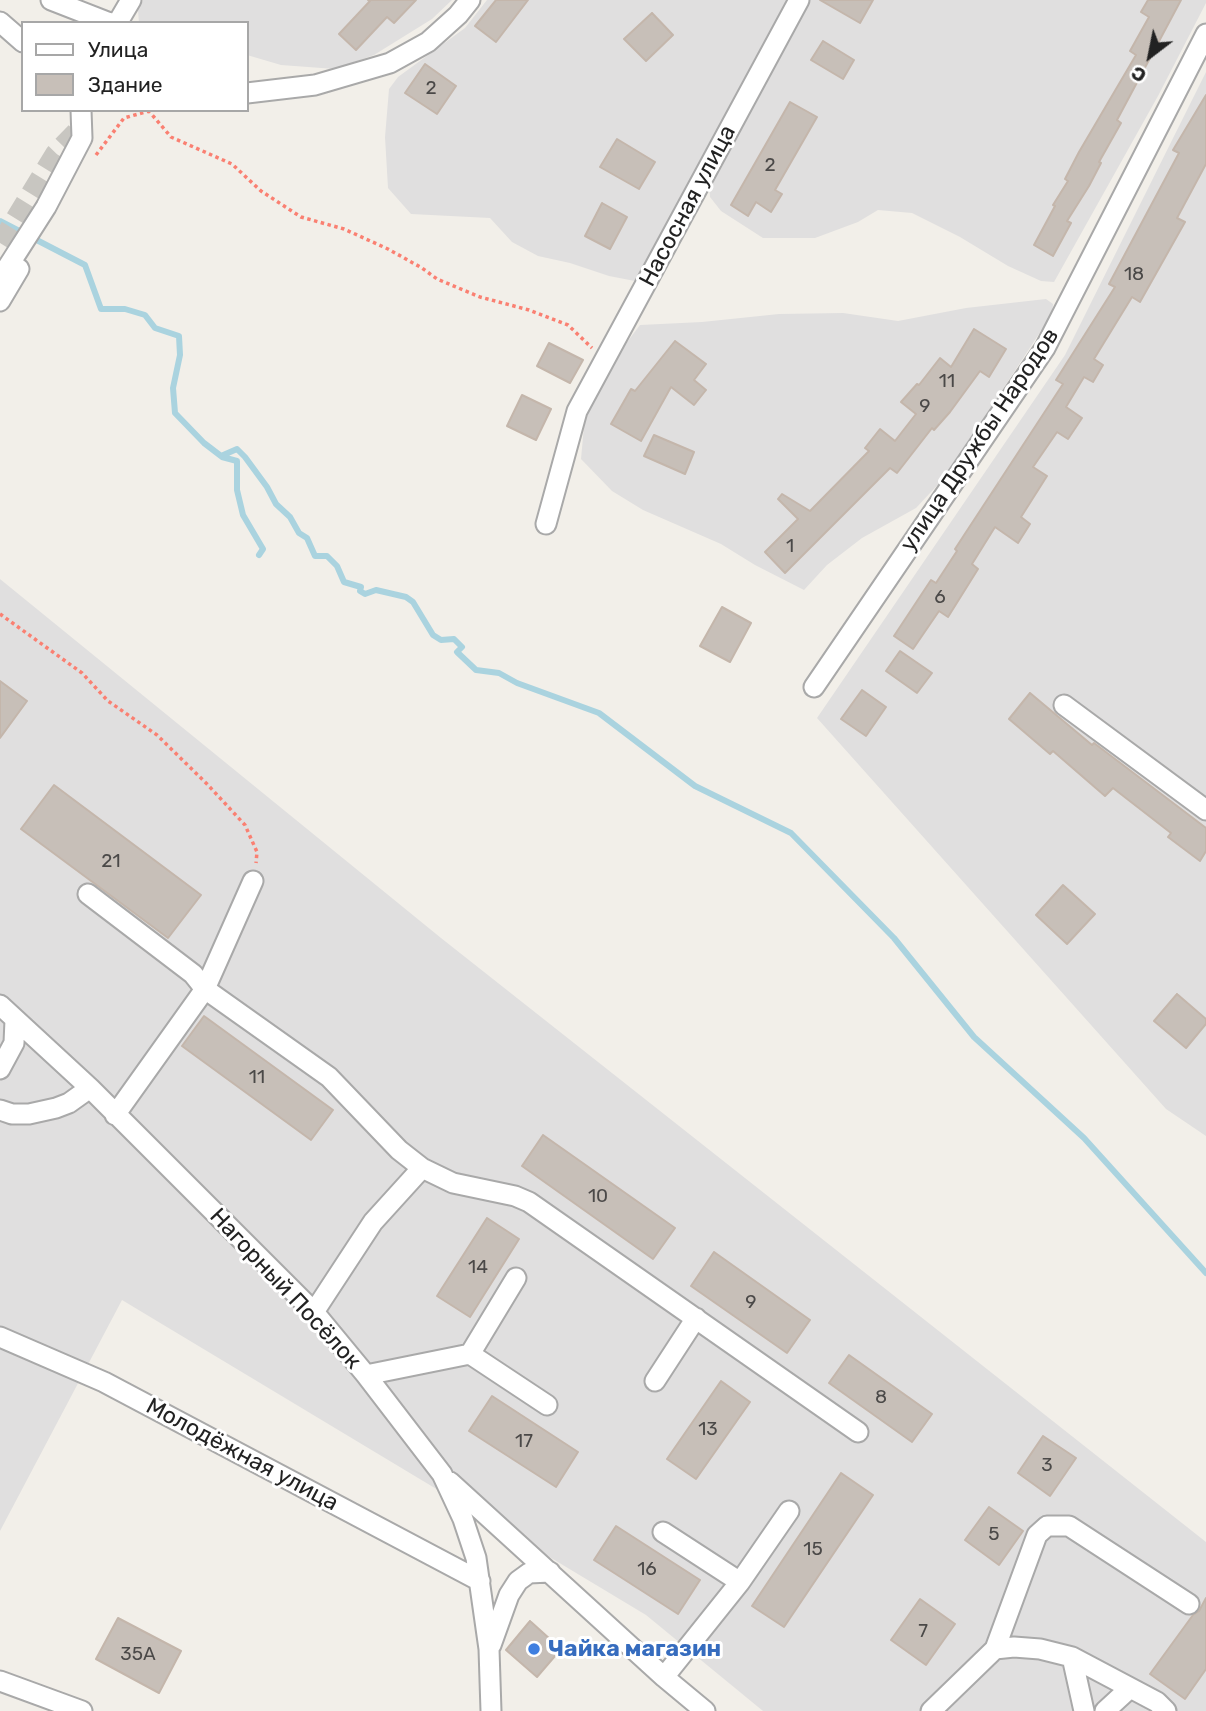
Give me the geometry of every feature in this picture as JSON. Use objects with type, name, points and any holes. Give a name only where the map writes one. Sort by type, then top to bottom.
[{"type":"street","points":[[51,0],[105,21]]},
{"type":"street","points":[[119,21],[131,0]]},
{"type":"street","points":[[248,93],[316,86],[390,63],[428,42],[458,15],[470,0]]},
{"type":"street","name":"Насосная улица","points":[[546,524],[577,411],[799,0]]},
{"type":"street","points":[[0,22],[21,40]]},
{"type":"street","name":"улица Дружбы Народов","points":[[814,687],[1045,348],[1206,34]]},
{"type":"street","points":[[0,302],[89,150],[82,138],[81,112]]},
{"type":"street","points":[[0,279],[46,207],[82,138]]},
{"type":"street","points":[[1063,705],[1206,810]]},
{"type":"street","points":[[115,1115],[205,989],[253,881]]},
{"type":"street","points":[[88,894],[193,974],[205,989],[329,1077],[399,1150],[422,1168],[453,1184],[515,1196],[529,1202],[858,1432]]},
{"type":"street","name":"Нагорный Посёлок","points":[[0,1004],[90,1088],[314,1312],[442,1474],[469,1535],[480,1581],[489,1649],[491,1711]]},
{"type":"street","points":[[0,1069],[14,1043],[15,1020]]},
{"type":"street","points":[[0,1110],[12,1114],[29,1114],[56,1108],[69,1103],[90,1088]]},
{"type":"street","points":[[314,1312],[373,1222],[422,1168]]},
{"type":"street","points":[[470,1354],[516,1278]]},
{"type":"street","points":[[654,1381],[695,1318]]},
{"type":"street","name":"Молодёжная улица","points":[[0,1337],[104,1382],[480,1581]]},
{"type":"street","points":[[366,1375],[470,1354],[547,1405]]},
{"type":"street","points":[[442,1474],[705,1711]]},
{"type":"street","points":[[664,1676],[740,1582],[789,1511]]},
{"type":"street","points":[[931,1711],[995,1649],[1037,1535],[1046,1526],[1069,1526],[1189,1604]]},
{"type":"street","points":[[663,1532],[740,1582]]},
{"type":"street","points":[[489,1649],[509,1595],[518,1581],[529,1573],[550,1572]]},
{"type":"street","points":[[995,1649],[1040,1649],[1072,1657],[1157,1702],[1166,1711]]},
{"type":"street","points":[[1072,1657],[1084,1711]]},
{"type":"street","points":[[0,1681],[82,1711]]},
{"type":"street","points":[[1105,1711],[1130,1688]]},
{"type":"path","points":[[93,159],[124,118],[145,112]]},
{"type":"path","points":[[149,112],[171,137],[232,164],[261,191],[301,217],[344,229],[388,249],[437,279],[480,298],[529,310],[568,325],[604,361]]},
{"type":"path","points":[[0,614],[82,673],[108,701],[157,735],[207,784],[245,825],[257,852],[253,881]]},
{"type":"shaded area","points":[[143,0],[452,0],[432,19],[374,55],[335,69],[281,65],[248,55],[248,21],[139,21],[138,10]]},
{"type":"shaded area","points":[[487,0],[789,0],[640,282],[538,256],[512,242],[490,218],[411,214],[388,188],[385,137],[389,89],[398,77],[465,28]]},
{"type":"shaded area","points":[[808,0],[1206,0],[1206,3],[1158,96],[1054,282],[1041,281],[1008,266],[960,237],[912,213],[878,210],[858,222],[815,238],[763,238],[721,211],[710,197],[709,179]]},
{"type":"shaded area","points":[[1206,72],[1206,1136],[1166,1109],[817,718],[1065,355]]},
{"type":"shaded area","points":[[1046,299],[1053,304],[1052,314],[946,476],[916,508],[862,538],[827,565],[804,590],[721,544],[643,510],[612,491],[581,459],[585,415],[615,358],[640,325],[779,314],[843,313],[898,321],[966,308]]},
{"type":"shaded area","points":[[0,579],[441,938],[1206,1542],[1206,1711],[763,1711],[646,1615],[122,1300],[0,1531]]},
{"type":"building","points":[[368,0],[416,0],[394,23],[387,17],[356,50],[339,34],[370,1]]},
{"type":"building","points":[[496,0],[528,0],[496,42],[475,26]]},
{"type":"building","points":[[820,0],[873,0],[860,23]]},
{"type":"building","points":[[1148,0],[1181,0],[1117,120],[1121,123],[1089,186],[1067,221],[1071,223],[1053,256],[1034,245],[1068,181],[1065,179],[1079,152],[1136,55],[1130,51],[1149,17],[1141,12]]},
{"type":"building","points":[[652,13],[673,35],[646,61],[624,39]]},
{"type":"building","points":[[823,41],[854,60],[843,79],[811,60]]},
{"type":"building","points":[[425,64],[456,86],[437,114],[405,93]]},
{"type":"building","points":[[1206,95],[1206,164],[1177,218],[1185,222],[1140,302],[1132,297],[1094,359],[1103,365],[1093,382],[1084,377],[1066,407],[1082,418],[1068,439],[1057,432],[1033,467],[1047,476],[1021,517],[1030,524],[1018,543],[995,527],[972,564],[978,569],[948,617],[939,611],[913,649],[894,636],[931,580],[936,583],[957,551],[955,549],[1063,384],[1056,380],[1115,287],[1109,284],[1179,153],[1173,150]]},
{"type":"building","points":[[790,102],[817,117],[775,190],[782,194],[771,212],[756,202],[748,216],[731,205]]},
{"type":"building","points":[[617,139],[655,162],[639,189],[600,167]]},
{"type":"building","points":[[602,203],[627,217],[610,249],[585,236]]},
{"type":"building","points":[[974,329],[1006,349],[989,377],[980,371],[950,412],[934,430],[932,428],[897,473],[890,468],[785,573],[765,552],[798,519],[778,499],[782,494],[810,511],[869,451],[865,448],[880,429],[895,441],[916,414],[901,402],[917,384],[919,385],[940,358],[951,367]]},
{"type":"building","points":[[675,341],[706,364],[694,380],[706,390],[694,405],[671,387],[641,441],[611,424],[631,389],[635,391]]},
{"type":"building","points":[[549,343],[583,360],[570,383],[537,366]]},
{"type":"building","points":[[522,395],[551,409],[536,440],[507,426]]},
{"type":"building","points":[[654,435],[694,452],[685,474],[644,456]]},
{"type":"building","points":[[722,607],[751,623],[730,662],[700,646]]},
{"type":"building","points":[[900,651],[932,673],[917,693],[886,671]]},
{"type":"building","points":[[0,681],[27,701],[0,738]]},
{"type":"building","points":[[862,690],[886,707],[866,736],[841,719]]},
{"type":"building","points":[[1030,693],[1092,745],[1094,743],[1206,828],[1206,851],[1200,861],[1168,837],[1171,833],[1113,788],[1105,796],[1053,751],[1050,754],[1009,719]]},
{"type":"building","points":[[54,785],[201,895],[168,938],[21,829]]},
{"type":"building","points":[[1063,885],[1095,914],[1067,944],[1036,915]]},
{"type":"building","points":[[1177,994],[1206,1019],[1206,1024],[1186,1048],[1154,1021]]},
{"type":"building","points":[[204,1016],[333,1110],[311,1140],[182,1046]]},
{"type":"building","points":[[543,1135],[675,1228],[653,1259],[522,1166]]},
{"type":"building","points":[[487,1218],[519,1239],[470,1317],[437,1296]]},
{"type":"building","points":[[714,1252],[810,1320],[787,1353],[691,1286]]},
{"type":"building","points":[[849,1355],[932,1414],[912,1442],[829,1383]]},
{"type":"building","points":[[721,1381],[750,1402],[696,1479],[667,1459]]},
{"type":"building","points":[[492,1396],[578,1452],[556,1487],[469,1431]]},
{"type":"building","points":[[1043,1436],[1076,1458],[1050,1496],[1018,1473]]},
{"type":"building","points":[[841,1473],[873,1495],[784,1627],[752,1606]]},
{"type":"building","points":[[989,1507],[1023,1531],[999,1565],[965,1540]]},
{"type":"building","points":[[616,1526],[700,1580],[678,1614],[594,1560]]},
{"type":"building","points":[[1206,1598],[1206,1669],[1185,1699],[1150,1674]]},
{"type":"building","points":[[920,1599],[955,1624],[926,1665],[891,1640]]},
{"type":"building","points":[[118,1618],[181,1651],[159,1693],[96,1659]]},
{"type":"building","name":"Чайка магазин","points":[[530,1621],[561,1649],[537,1677],[506,1650]]},
{"type":"waterway","points":[[0,221],[85,265],[101,309],[125,309],[145,315],[155,328],[179,336],[180,355],[173,388],[175,413],[204,443],[221,456],[237,449],[267,487],[276,504],[290,517],[299,533],[307,538],[315,556],[327,556],[337,566],[344,582],[361,587],[360,591],[365,594],[376,590],[406,597],[413,602],[433,635],[441,640],[454,639],[462,647],[457,652],[476,670],[499,673],[517,683],[599,713],[695,786],[791,833],[894,938],[974,1037],[1084,1138],[1206,1273]]},
{"type":"waterway","points":[[222,457],[237,461],[237,490],[243,515],[263,549],[259,555]]},
{"type":"tunnel","points":[[0,243],[55,153],[82,125]]},
{"type":"place","name":"Чайка магазин","points":[[534,1649]]}]
